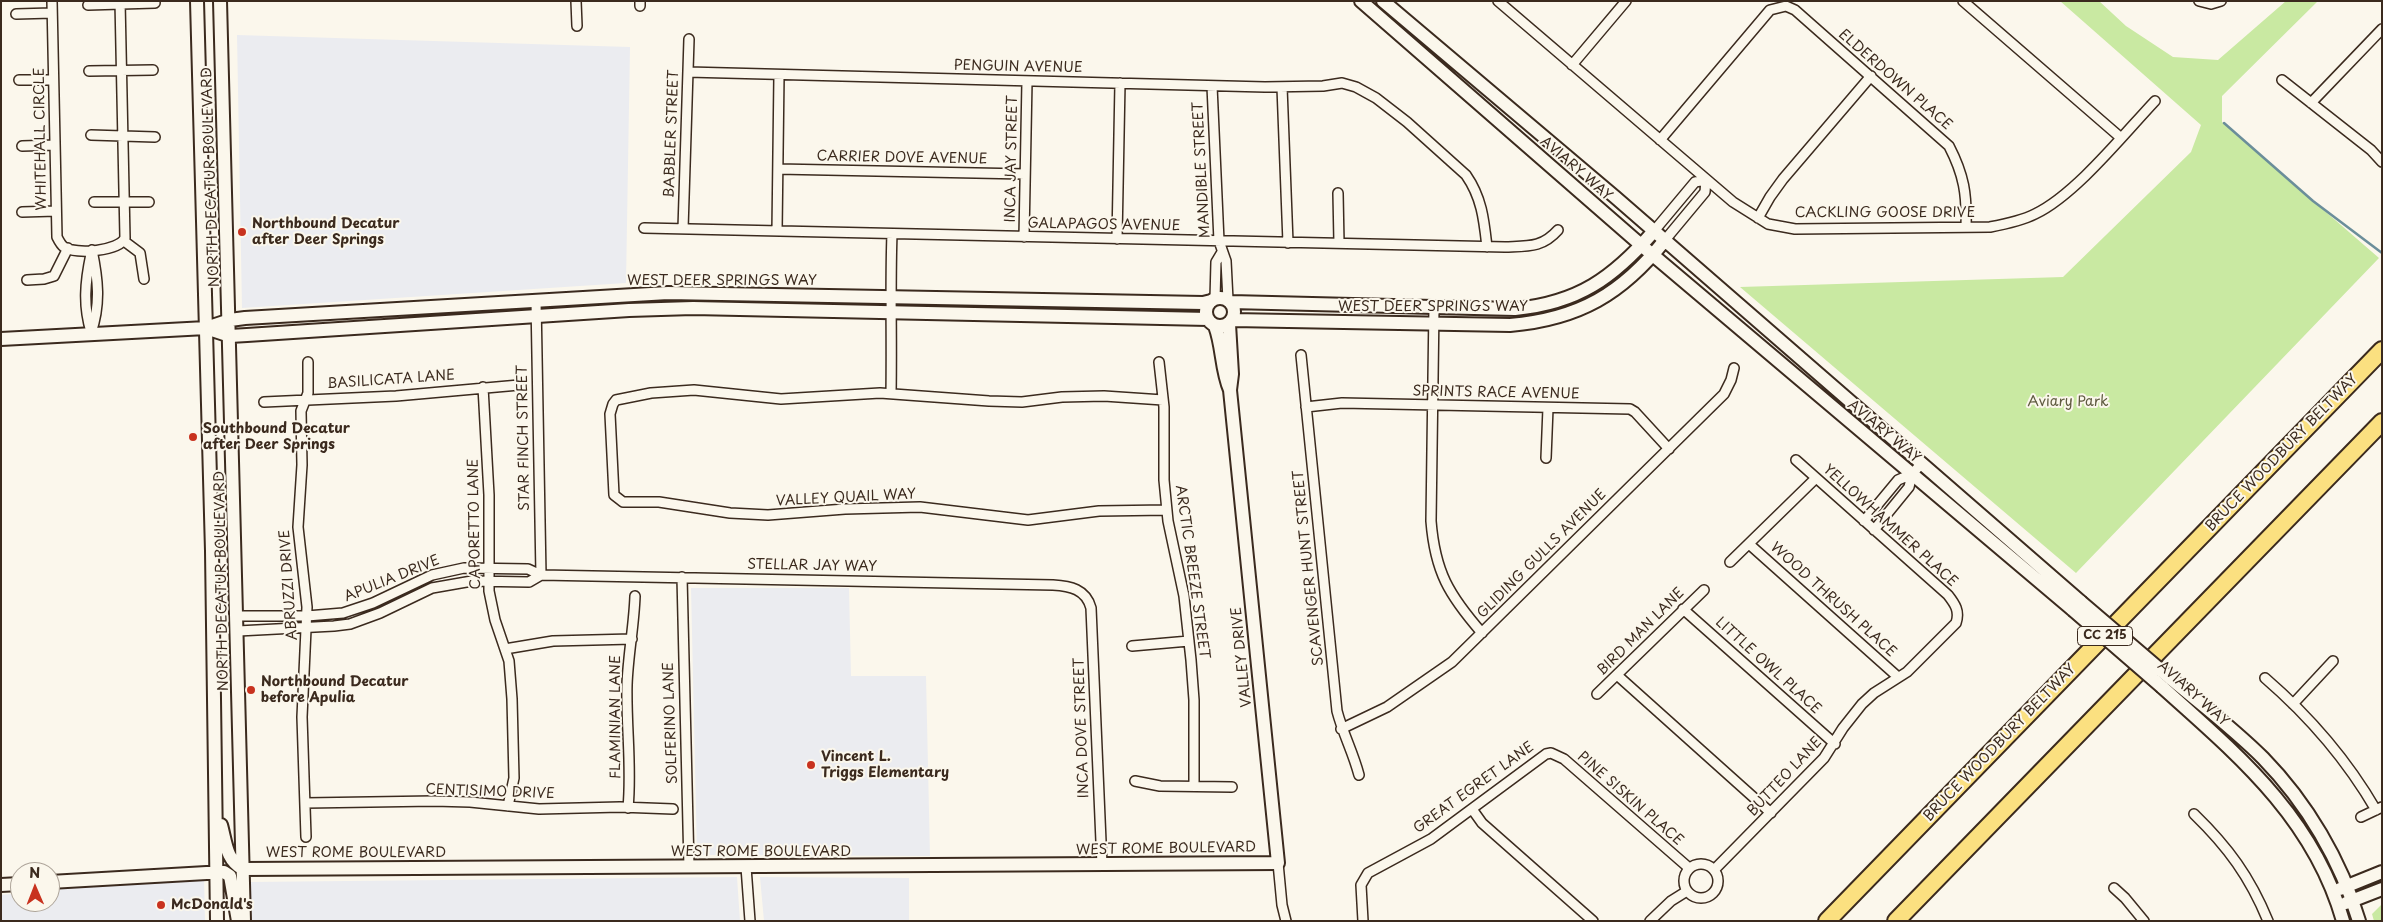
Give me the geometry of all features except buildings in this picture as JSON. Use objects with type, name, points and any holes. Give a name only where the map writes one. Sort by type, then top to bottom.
[{"type":"highway","name":"BRUCE WOODBURY BELTWAY","points":[[1828,921],[2382,350]]},
{"type":"highway","points":[[1896,921],[2382,422]]},
{"type":"main road","name":"NORTH DECATUR BOULEVARD","points":[[196,1],[206,328],[217,921]]},
{"type":"main road","name":"NORTH DECATUR BOULEVARD","points":[[220,1],[238,616],[244,921]]},
{"type":"main road","name":"AVIARY WAY","points":[[1361,1],[1641,245],[1912,474],[2077,606],[2166,682],[2237,734],[2272,768],[2315,826],[2348,886],[2359,921]]},
{"type":"main road","name":"AVIARY WAY","points":[[1382,1],[1665,240],[1922,463],[2077,606]]},
{"type":"main road","name":"WEST DEER SPRINGS WAY","points":[[1230,301],[1515,309],[1539,306],[1562,300],[1605,279],[1654,231]]},
{"type":"main road","name":"WEST DEER SPRINGS WAY","points":[[1231,322],[1510,325],[1552,319],[1585,308],[1606,296],[1639,270],[1665,240]]},
{"type":"main road","name":"WEST DEER SPRINGS WAY","points":[[1,338],[206,328],[230,320],[668,293],[1211,322]]},
{"type":"main road","name":"WEST DEER SPRINGS WAY","points":[[206,328],[230,336],[660,308],[1203,303],[1213,300]]},
{"type":"main road","points":[[1213,300],[1230,301],[1235,311],[1231,322],[1225,326],[1211,322],[1206,310],[1213,300]]},
{"type":"main road","name":"VALLEY DRIVE","points":[[1211,322],[1219,337],[1223,374],[1230,390]]},
{"type":"main road","name":"VALLEY DRIVE","points":[[1231,322],[1232,374],[1230,390],[1278,863]]},
{"type":"main road","name":"AVIARY WAY","points":[[2166,682],[2274,793],[2310,844],[2334,892],[2344,921]]},
{"type":"main road","points":[[216,806],[229,856],[243,870]]},
{"type":"main road","name":"WEST ROME BOULEVARD","points":[[243,870],[1278,863]]},
{"type":"main road","points":[[60,881],[224,872],[230,876],[238,921]]},
{"type":"main road","points":[[2334,892],[2382,872]]},
{"type":"main road","points":[[2339,906],[2382,889]]},
{"type":"street","name":"WHITEHALL CIRCLE","points":[[52,1],[57,237],[64,247],[68,248]]},
{"type":"street","points":[[576,1],[577,26]]},
{"type":"street","name":"CACKLING GOOSE DRIVE","points":[[1498,1],[1706,180],[1733,202],[1768,224],[1808,230],[1966,227],[2004,224],[2037,214],[2065,195],[2155,101]]},
{"type":"street","points":[[1572,65],[1626,1]]},
{"type":"street","points":[[1963,1],[2120,137]]},
{"type":"street","points":[[2199,1],[2210,4],[2221,1]]},
{"type":"street","points":[[120,3],[124,136],[124,241]]},
{"type":"street","points":[[88,5],[155,3]]},
{"type":"street","name":"ELDERDOWN PLACE","points":[[1660,140],[1770,10],[1786,6],[1795,10],[1808,24],[1871,76],[1949,146],[1962,173],[1967,204],[1966,227]]},
{"type":"street","points":[[16,14],[52,13]]},
{"type":"street","points":[[2311,103],[2382,29]]},
{"type":"street","name":"BABBLER STREET","points":[[683,229],[689,39]]},
{"type":"street","points":[[89,71],[154,70]]},
{"type":"street","name":"PENGUIN AVENUE","points":[[688,72],[1212,86],[1282,87],[1348,84],[1370,94],[1391,109],[1466,175],[1474,186],[1483,211],[1487,247]]},
{"type":"street","points":[[777,231],[779,75]]},
{"type":"street","points":[[1758,218],[1770,196],[1871,76]]},
{"type":"street","points":[[19,80],[54,80]]},
{"type":"street","points":[[2282,80],[2371,150],[2382,162]]},
{"type":"street","name":"INCA JAY STREET","points":[[1024,237],[1027,81]]},
{"type":"street","points":[[1117,239],[1120,83]]},
{"type":"street","name":"MANDIBLE STREET","points":[[1212,86],[1219,242],[1226,261],[1230,301]]},
{"type":"street","points":[[1282,87],[1288,243]]},
{"type":"street","points":[[90,136],[155,137]]},
{"type":"street","points":[[22,146],[55,146]]},
{"type":"street","name":"CARRIER DOVE AVENUE","points":[[778,169],[1025,174]]},
{"type":"street","points":[[1654,231],[1695,182],[1706,180],[1705,192],[1665,240]]},
{"type":"street","points":[[1338,193],[1339,243]]},
{"type":"street","points":[[94,202],[149,202]]},
{"type":"street","points":[[22,212],[56,211]]},
{"type":"street","name":"GALAPAGOS AVENUE","points":[[644,228],[1487,247],[1542,244],[1549,240],[1558,230]]},
{"type":"street","points":[[892,234],[891,393],[1022,402],[1062,397],[1104,396],[1163,400]]},
{"type":"street","points":[[27,280],[44,279],[54,276],[68,248],[92,250],[113,248],[124,241]]},
{"type":"street","points":[[124,241],[140,253],[144,279]]},
{"type":"street","points":[[91,333],[97,315],[98,291],[92,250]]},
{"type":"street","points":[[91,333],[86,316],[85,281],[92,250]]},
{"type":"street","name":"MANDIBLE STREET","points":[[1213,300],[1216,262],[1222,252]]},
{"type":"street","name":"STAR FINCH STREET","points":[[536,301],[541,575]]},
{"type":"street","points":[[1434,307],[1432,521],[1434,550],[1451,595],[1482,633]]},
{"type":"street","name":"SCAVENGER HUNT STREET","points":[[1301,355],[1337,711],[1341,728],[1359,775]]},
{"type":"street","name":"ABRUZZI DRIVE","points":[[306,837],[302,717],[307,616],[298,527],[302,465],[301,411],[309,387],[308,362]]},
{"type":"street","name":"ARCTIC BREEZE STREET","points":[[1159,362],[1163,400],[1167,510],[1184,596],[1194,700],[1194,786]]},
{"type":"street","name":"GLIDING GULLS AVENUE","points":[[1341,728],[1387,707],[1452,662],[1724,394],[1731,380],[1734,368]]},
{"type":"street","name":"BASILICATA LANE","points":[[264,402],[396,396],[519,385]]},
{"type":"street","name":"CAPORETTO LANE","points":[[483,387],[489,495],[489,582],[491,604],[510,668],[514,778],[508,806]]},
{"type":"street","name":"VALLEY QUAIL WAY","points":[[891,393],[781,399],[694,390],[651,393],[616,400],[610,414],[613,430],[613,488],[617,500],[623,502],[659,502],[730,513],[768,515],[845,509],[920,508],[1028,520],[1099,511],[1167,510]]},
{"type":"street","name":"SPRINTS RACE AVENUE","points":[[1306,407],[1342,403],[1630,409],[1669,449]]},
{"type":"street","points":[[1546,458],[1548,408]]},
{"type":"street","name":"YELLOWHAMMER PLACE","points":[[1796,460],[1948,595],[1958,610],[1958,618]]},
{"type":"street","points":[[1864,521],[1898,480],[1912,474],[1922,463]]},
{"type":"street","points":[[1874,530],[1909,487],[1912,474]]},
{"type":"street","points":[[1730,562],[1816,478]]},
{"type":"street","name":"WOOD THRUSH PLACE","points":[[1749,544],[1898,677]]},
{"type":"street","name":"APULIA DRIVE","points":[[238,616],[307,616],[343,612],[366,606],[432,575],[464,568],[528,569],[541,575]]},
{"type":"street","name":"APULIA DRIVE","points":[[238,631],[334,626],[367,619],[432,588],[455,582],[529,582],[541,575]]},
{"type":"street","name":"STELLAR JAY WAY","points":[[541,575],[1053,585],[1074,588],[1081,592]]},
{"type":"street","name":"SOLFERINO LANE","points":[[682,578],[689,867]]},
{"type":"street","name":"BIRD MAN LANE","points":[[1598,694],[1704,590]]},
{"type":"street","name":"INCA DOVE STREET","points":[[1081,592],[1088,600],[1091,608],[1102,865]]},
{"type":"street","name":"FLAMINIAN LANE","points":[[628,808],[630,778],[627,687],[635,596]]},
{"type":"street","name":"LITTLE OWL PLACE","points":[[1683,610],[1835,744]]},
{"type":"street","name":"BUTTEO LANE","points":[[1714,870],[1824,758],[1835,744],[1843,728],[1862,704],[1927,654],[1956,623],[1958,618]]},
{"type":"street","points":[[505,650],[553,641],[632,639]]},
{"type":"street","points":[[1132,646],[1189,641]]},
{"type":"street","points":[[2293,704],[2333,661]]},
{"type":"street","points":[[1617,675],[1771,813]]},
{"type":"street","points":[[2265,678],[2324,736],[2379,808],[2361,816]]},
{"type":"street","name":"GREAT EGRET LANE","points":[[1363,921],[1361,885],[1363,878],[1368,873],[1431,839],[1516,777],[1541,756],[1551,753]]},
{"type":"street","name":"PINE SISKIN PLACE","points":[[1551,753],[1564,759],[1688,868]]},
{"type":"street","points":[[1136,780],[1160,786],[1232,787]]},
{"type":"street","name":"CENTISIMO DRIVE","points":[[306,803],[463,802],[539,810],[673,809]]},
{"type":"street","points":[[1472,809],[1482,822],[1594,921]]},
{"type":"street","points":[[2194,814],[2218,838],[2243,870],[2268,921]]},
{"type":"street","name":"VALLEY DRIVE","points":[[1278,863],[1282,905],[1286,921]]},
{"type":"street","points":[[1701,864],[1714,870],[1718,882],[1710,895],[1698,898],[1687,891],[1683,879],[1688,868],[1701,864]]},
{"type":"street","points":[[746,867],[750,921]]},
{"type":"street","points":[[2114,888],[2144,921]]},
{"type":"street","points":[[1650,921],[1687,891]]},
{"type":"shaded area","points":[[237,35],[630,47],[626,283],[242,308]]},
{"type":"shaded area","name":"Vincent L. Triggs Elementary","points":[[691,588],[849,588],[851,676],[926,676],[930,856],[697,855]]},
{"type":"shaded area","points":[[204,876],[205,921],[1,921],[1,895],[10,894],[10,912],[60,912],[60,889]]},
{"type":"shaded area","points":[[737,877],[740,921],[250,921],[250,882]]},
{"type":"shaded area","points":[[760,877],[909,878],[909,921],[764,921]]},
{"type":"green space","name":"Aviary Park","points":[[2060,1],[2099,1],[2126,26],[2173,57],[2218,60],[2286,1],[2318,1],[2222,96],[2222,122],[2379,258],[2076,573],[1740,287],[2063,277],[2191,152],[2201,125]]},
{"type":"green space","points":[[2382,904],[2382,921],[2374,921],[2372,914]]},
{"type":"waterway","points":[[2224,123],[2313,201],[2382,253]]},
{"type":"place","name":"Northbound Decatur after Deer Springs","points":[[242,232]]},
{"type":"place","name":"Southbound Decatur after Deer Springs","points":[[193,437]]},
{"type":"place","name":"Northbound Decatur before Apulia","points":[[251,690]]},
{"type":"place","name":"Vincent L. Triggs Elementary","points":[[811,765]]},
{"type":"place","name":"McDonald's","points":[[161,905]]}]
